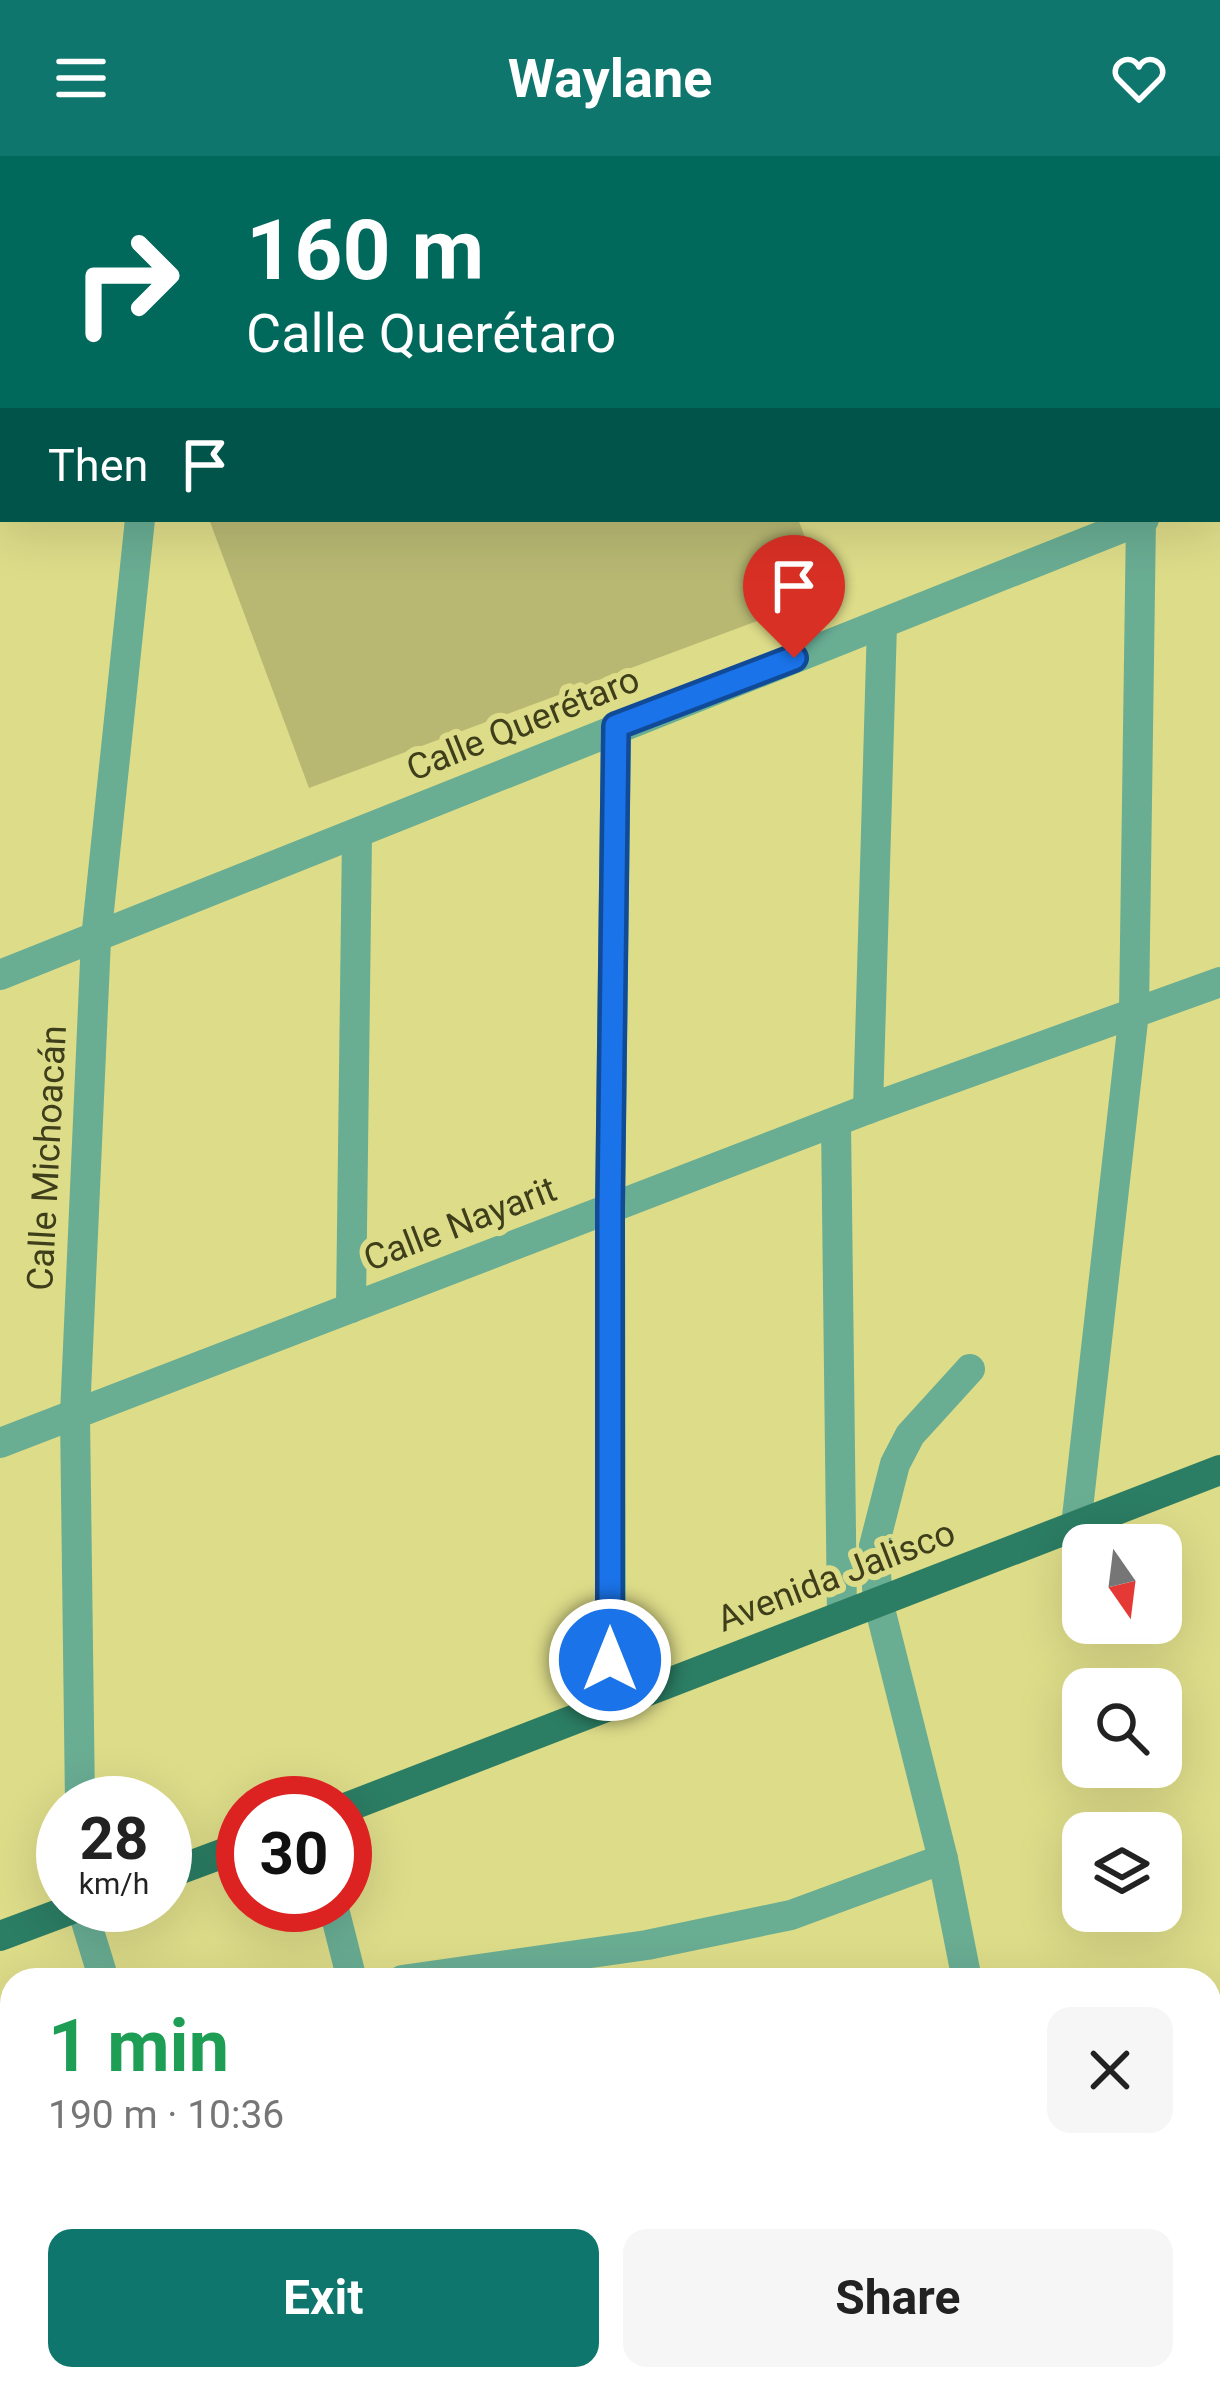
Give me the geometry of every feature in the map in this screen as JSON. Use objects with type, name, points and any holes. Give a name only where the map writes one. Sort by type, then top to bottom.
[{"type":"main road","name":"Avenida Jalisco","points":[[1081,1524],[1220,1470]]},
{"type":"main road","name":"Avenida Jalisco","points":[[372,1798],[1062,1531]]},
{"type":"main road","points":[[0,1936],[36,1922]]},
{"type":"street","name":"Calle Michoacán","points":[[80,1776],[75,1415],[96,939],[140,522]]},
{"type":"street","name":"Calle Querétaro","points":[[0,975],[1137,522]]},
{"type":"street","points":[[1076,1524],[1134,1012],[1142,522]]},
{"type":"street","points":[[868,1109],[882,624]]},
{"type":"street","points":[[610,1705],[616,726]]},
{"type":"street","points":[[351,1308],[357,835]]},
{"type":"street","name":"Calle Nayarit","points":[[0,1443],[868,1109],[1220,982]]},
{"type":"street","points":[[836,1123],[842,1616]]},
{"type":"street","points":[[965,1968],[943,1859],[878,1601],[874,1546],[895,1464],[910,1435],[970,1369]]},
{"type":"street","points":[[486,1968],[647,1945],[791,1916],[943,1859]]},
{"type":"street","points":[[90,1932],[100,1968]]},
{"type":"street","points":[[340,1932],[349,1968]]},
{"type":"shaded area","points":[[210,522],[799,522],[827,595],[309,788]]},
{"type":"route","points":[[610,1660],[616,726],[794,658]]}]
